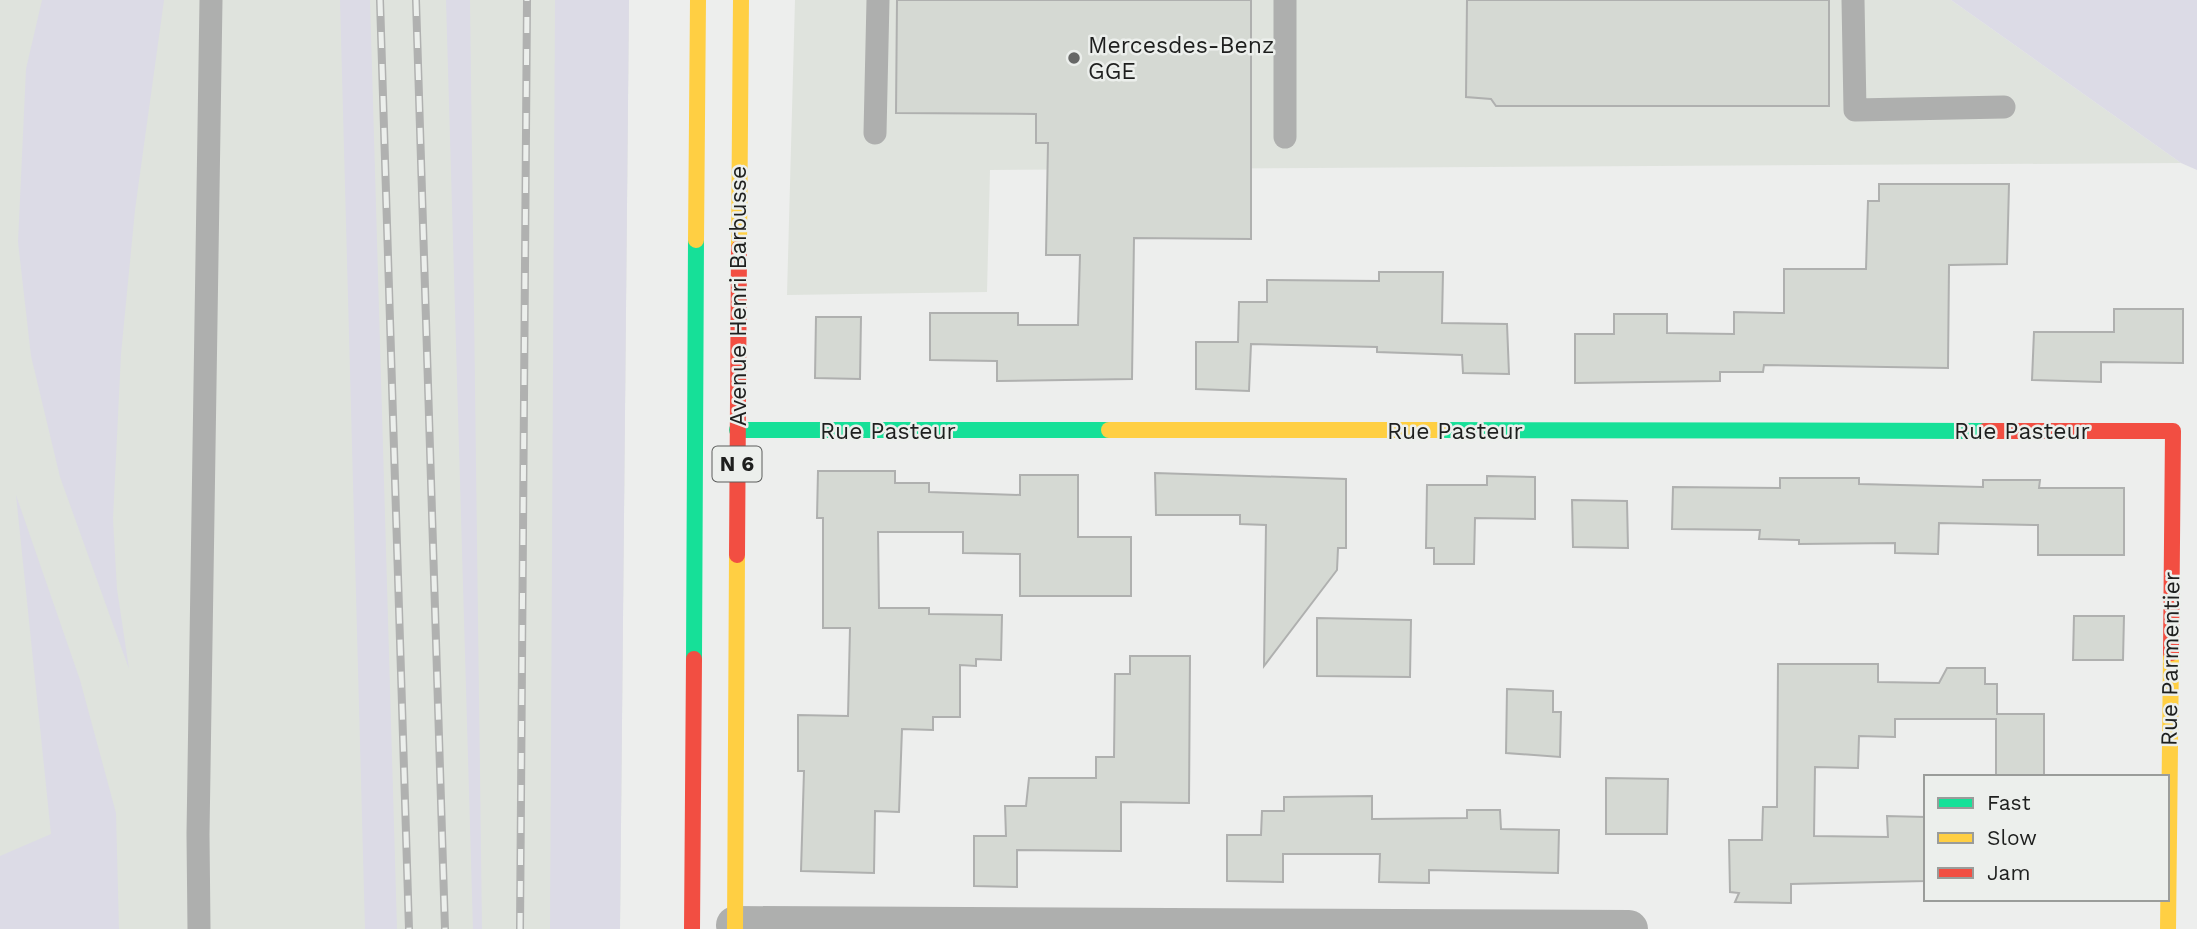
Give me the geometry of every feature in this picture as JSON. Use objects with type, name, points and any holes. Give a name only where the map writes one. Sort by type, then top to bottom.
[{"type":"street","name":"Avenue Henri Barbusse","points":[[692,929],[698,0]]},
{"type":"street","name":"Avenue Henri Barbusse","points":[[736,927],[741,0]]},
{"type":"street","name":"Rue Pasteur","points":[[737,430],[2173,430]]},
{"type":"street","name":"Rue Parmentier","points":[[2169,829],[2173,430]]},
{"type":"street","name":"Rue Parmentier","points":[[2168,901],[2168,929]]},
{"type":"street","points":[[736,927],[1629,929]]},
{"type":"lane","points":[[199,929],[198,820],[211,0]]},
{"type":"lane","points":[[875,134],[878,0]]},
{"type":"lane","points":[[1285,0],[1285,137]]},
{"type":"lane","points":[[1853,0],[1855,110],[2004,107]]},
{"type":"shaded area","points":[[0,0],[629,0],[620,929],[0,929]]},
{"type":"shaded area","points":[[42,0],[164,0],[135,210],[121,354],[113,519],[117,589],[129,669],[60,477],[31,356],[18,242],[26,69]]},
{"type":"shaded area","points":[[340,0],[370,0],[397,929],[365,929]]},
{"type":"shaded area","points":[[446,0],[470,0],[482,929],[473,929]]},
{"type":"shaded area","points":[[555,0],[629,0],[620,929],[550,929]]},
{"type":"shaded area","points":[[795,0],[1951,0],[2181,163],[990,170],[987,292],[787,295]]},
{"type":"shaded area","points":[[1951,0],[2197,0],[2197,170],[2181,163]]},
{"type":"shaded area","points":[[16,495],[80,680],[116,813],[119,929],[0,929],[0,856],[51,834]]},
{"type":"building","points":[[897,0],[1251,0],[1251,239],[1134,238],[1132,379],[997,381],[997,361],[930,360],[930,313],[1018,313],[1018,325],[1078,325],[1080,255],[1046,255],[1048,143],[1036,143],[1036,114],[896,113]]},
{"type":"building","points":[[1467,0],[1829,0],[1829,106],[1496,106],[1491,99],[1466,97]]},
{"type":"building","points":[[1879,184],[2009,184],[2007,264],[1949,265],[1948,368],[1764,365],[1763,372],[1720,372],[1720,381],[1575,383],[1575,334],[1614,334],[1614,314],[1667,314],[1667,333],[1734,334],[1734,312],[1784,313],[1784,269],[1866,269],[1868,201],[1879,201]]},
{"type":"building","points":[[1379,272],[1443,272],[1442,323],[1507,324],[1509,374],[1463,373],[1462,355],[1377,352],[1377,347],[1251,344],[1249,391],[1196,389],[1196,342],[1238,342],[1239,302],[1267,302],[1267,280],[1379,281]]},
{"type":"building","points":[[2114,309],[2183,309],[2183,363],[2101,362],[2101,382],[2032,380],[2034,332],[2114,332]]},
{"type":"building","points":[[816,317],[861,317],[860,379],[815,378]]},
{"type":"building","points":[[818,471],[895,471],[895,483],[929,483],[929,492],[1020,495],[1020,475],[1078,475],[1078,537],[1131,537],[1131,596],[1020,596],[1020,554],[963,553],[963,532],[878,532],[879,608],[929,608],[929,614],[1002,615],[1001,660],[976,659],[976,666],[960,665],[960,717],[933,717],[933,730],[902,729],[899,812],[875,811],[874,873],[801,871],[804,771],[798,771],[798,715],[848,716],[850,628],[823,628],[823,518],[817,518]]},
{"type":"building","points":[[1155,473],[1346,479],[1346,548],[1338,548],[1337,570],[1264,666],[1266,525],[1240,524],[1240,515],[1156,515]]},
{"type":"building","points":[[1487,476],[1535,477],[1535,519],[1475,518],[1474,564],[1434,564],[1434,548],[1426,548],[1427,485],[1487,485]]},
{"type":"building","points":[[1780,478],[1859,478],[1859,484],[1983,487],[1983,480],[2040,480],[2039,488],[2124,488],[2124,555],[2038,555],[2038,525],[1939,523],[1938,554],[1895,553],[1895,543],[1799,544],[1799,540],[1759,539],[1760,530],[1672,529],[1673,487],[1780,488]]},
{"type":"building","points":[[1572,500],[1627,501],[1628,548],[1573,547]]},
{"type":"building","points":[[2074,616],[2124,616],[2123,660],[2073,660]]},
{"type":"building","points":[[1317,618],[1411,620],[1410,677],[1317,676]]},
{"type":"building","points":[[1130,656],[1190,656],[1189,803],[1121,802],[1121,851],[1017,850],[1017,887],[974,886],[974,836],[1006,836],[1005,806],[1026,806],[1029,778],[1096,778],[1096,757],[1114,757],[1115,674],[1130,674]]},
{"type":"building","points":[[1778,664],[1878,664],[1878,682],[1939,683],[1947,668],[1985,668],[1985,684],[1997,684],[1997,714],[2044,714],[2044,775],[1996,775],[1996,719],[1895,719],[1895,737],[1859,736],[1858,768],[1815,767],[1814,836],[1888,837],[1887,816],[1924,817],[1924,881],[1791,884],[1791,903],[1735,902],[1739,893],[1730,892],[1729,840],[1762,840],[1763,807],[1777,807]]},
{"type":"building","points":[[1507,689],[1553,691],[1553,712],[1561,712],[1560,757],[1506,753]]},
{"type":"building","points":[[1606,778],[1668,779],[1667,834],[1606,834]]},
{"type":"building","points":[[1372,796],[1372,819],[1467,818],[1467,810],[1500,810],[1501,829],[1559,830],[1558,873],[1429,870],[1429,883],[1379,882],[1380,854],[1283,854],[1283,882],[1227,881],[1227,835],[1261,835],[1262,811],[1284,811],[1284,797]]},
{"type":"railway","points":[[380,0],[409,929]]},
{"type":"railway","points":[[416,0],[445,929]]},
{"type":"railway","points":[[520,929],[527,0]]},
{"type":"traffic: fast","points":[[694,659],[696,240]]},
{"type":"traffic: fast","points":[[737,430],[1109,430]]},
{"type":"traffic: fast","points":[[1439,430],[1985,431]]},
{"type":"traffic: slow","points":[[696,240],[698,0]]},
{"type":"traffic: slow","points":[[739,248],[741,0]]},
{"type":"traffic: slow","points":[[1109,430],[1439,430]]},
{"type":"traffic: slow","points":[[735,929],[737,555]]},
{"type":"traffic: slow","points":[[2169,837],[2171,653]]},
{"type":"traffic: slow","points":[[2168,901],[2168,929]]},
{"type":"traffic: jam","points":[[737,555],[739,248]]},
{"type":"traffic: jam","points":[[1985,431],[2173,431],[2171,653]]},
{"type":"traffic: jam","points":[[692,929],[694,659]]},
{"type":"place","name":"Mercesdes-Benz GGE","points":[[1074,58]]}]
